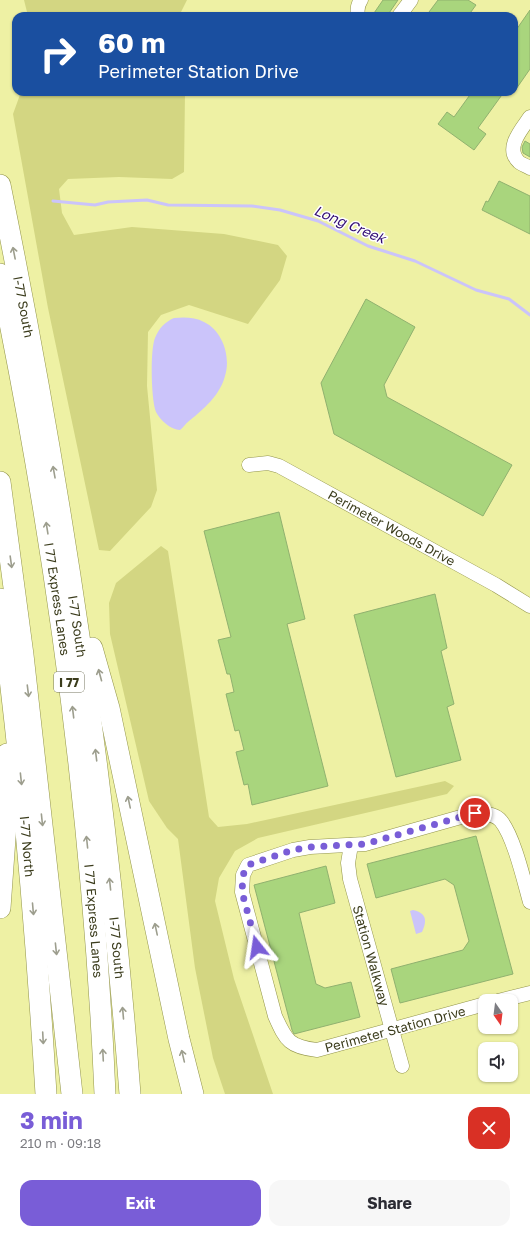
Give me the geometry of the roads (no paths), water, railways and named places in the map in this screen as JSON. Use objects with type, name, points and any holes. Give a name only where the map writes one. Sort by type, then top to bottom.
[{"type":"highway","name":"I-77 South","points":[[0,185],[41,398],[67,552],[99,781],[115,930],[130,1094]]},
{"type":"highway","name":"I 77 Express Lanes","points":[[0,274],[40,483],[72,701],[94,924],[105,1094]]},
{"type":"highway","points":[[0,482],[24,655],[72,1094]]},
{"type":"highway","points":[[67,552],[109,708],[178,1032],[193,1094]]},
{"type":"highway","name":"I-77 North","points":[[0,599],[8,657],[30,866],[46,1094]]},
{"type":"highway","points":[[0,908],[6,824],[8,657]]},
{"type":"street","points":[[357,12],[359,2],[361,0]]},
{"type":"street","points":[[402,12],[410,0]]},
{"type":"street","points":[[530,117],[514,141],[513,153],[519,162],[530,168]]},
{"type":"street","name":"Perimeter Woods Drive","points":[[249,465],[268,463],[279,466],[496,585],[530,606]]},
{"type":"street","name":"Perimeter Station Drive","points":[[478,1006],[317,1050],[301,1048],[290,1042],[282,1032],[276,1016],[242,892],[243,875],[248,865],[293,850],[310,847],[365,844],[475,813],[490,814],[500,820],[510,837],[526,876],[530,902]]},
{"type":"street","name":"Station Walkway","points":[[351,845],[348,863],[350,879],[402,1066]]},
{"type":"street","points":[[518,995],[530,992]]},
{"type":"waterway","name":"Long Creek","points":[[53,201],[95,205],[108,202],[147,200],[168,205],[252,206],[280,210],[318,221],[368,246],[415,261],[476,290],[509,299],[530,315]]}]
